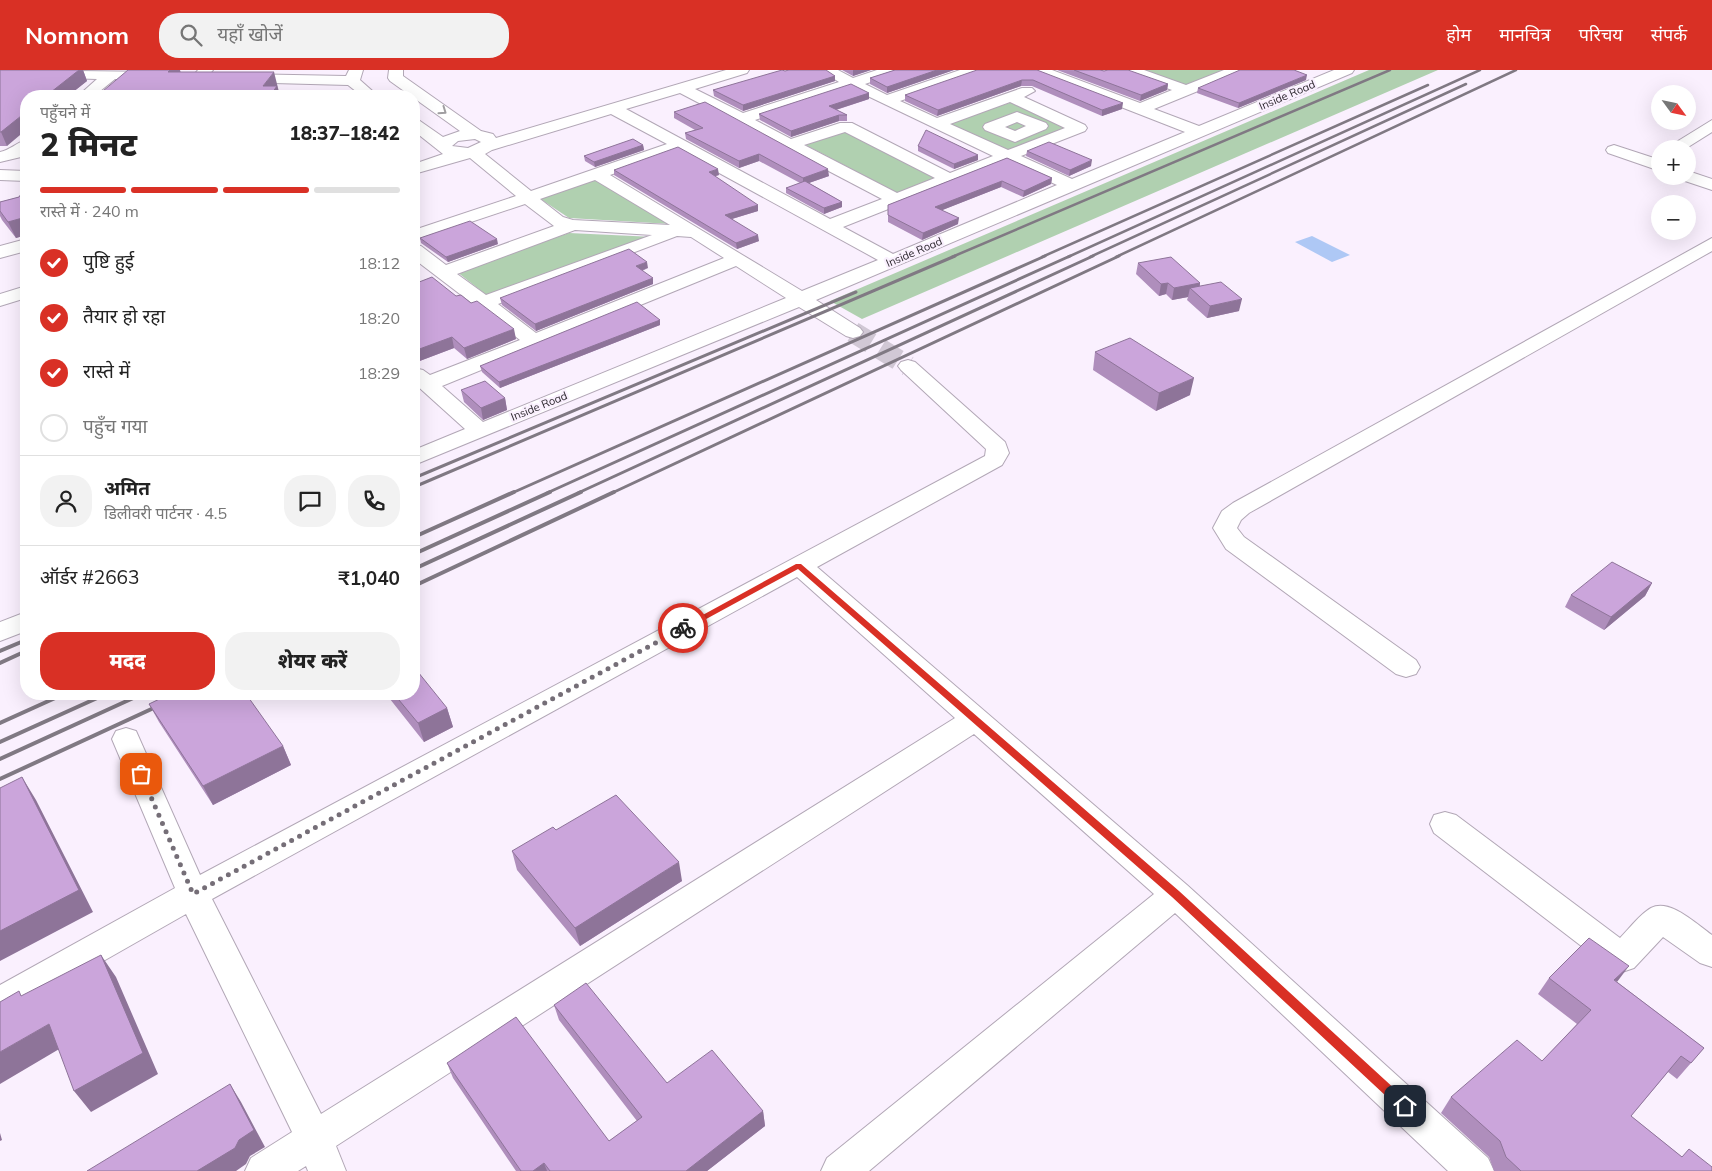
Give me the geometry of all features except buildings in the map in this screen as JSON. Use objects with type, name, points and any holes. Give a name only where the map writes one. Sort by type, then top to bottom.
[{"type":"street","points":[[396,70],[395,78],[410,90]]},
{"type":"street","points":[[420,167],[476,144],[706,70]]},
{"type":"street","points":[[420,156],[443,146],[476,144],[614,109],[742,70]]},
{"type":"street","points":[[827,70],[886,101],[1073,186]]},
{"type":"street","points":[[741,118],[892,70]]},
{"type":"street","points":[[938,70],[954,77]]},
{"type":"street","points":[[886,101],[974,70]]},
{"type":"street","points":[[1040,70],[1200,132]]},
{"type":"street","points":[[1130,70],[1185,90]]},
{"type":"street","points":[[1139,109],[1236,70]]},
{"type":"street","name":"Inside Road","points":[[420,455],[473,432],[802,299],[1347,70]]},
{"type":"street","points":[[0,72],[106,78],[300,84],[354,75],[366,90]]},
{"type":"street","points":[[0,82],[106,78]]},
{"type":"street","points":[[92,90],[106,78]]},
{"type":"street","points":[[936,124],[1062,79]]},
{"type":"street","points":[[128,90],[138,84],[201,80]]},
{"type":"street","points":[[300,84],[313,90]]},
{"type":"street","points":[[682,88],[897,200]]},
{"type":"street","points":[[829,226],[1079,128],[1011,97]]},
{"type":"street","points":[[420,98],[476,144],[528,198],[557,221],[573,225],[687,232]]},
{"type":"street","points":[[614,109],[893,261]]},
{"type":"street","points":[[1688,140],[1712,125]]},
{"type":"street","points":[[791,144],[846,126],[949,179]]},
{"type":"street","points":[[420,129],[443,146]]},
{"type":"street","points":[[443,146],[453,137],[476,144]]},
{"type":"street","points":[[420,234],[681,146]]},
{"type":"street","points":[[0,157],[15,154],[20,150]]},
{"type":"street","points":[[1614,150],[1651,163]]},
{"type":"street","points":[[1696,164],[1712,169]]},
{"type":"street","points":[[0,175],[20,176]]},
{"type":"street","points":[[599,175],[687,232],[738,259],[853,332]]},
{"type":"street","points":[[1696,179],[1712,184]]},
{"type":"street","points":[[444,272],[573,225]]},
{"type":"street","points":[[484,303],[687,232]]},
{"type":"street","points":[[1406,667],[1235,543],[1225,528],[1231,516],[1241,508],[1712,242]]},
{"type":"street","points":[[0,252],[20,247]]},
{"type":"street","points":[[420,254],[533,340]]},
{"type":"street","points":[[473,432],[421,378],[533,340],[738,259]]},
{"type":"street","points":[[0,288],[20,282]]},
{"type":"street","points":[[0,300],[20,294]]},
{"type":"street","points":[[0,1002],[193,894],[994,460],[998,454],[997,447],[908,366]]},
{"type":"street","points":[[799,566],[1176,894],[1463,1167]]},
{"type":"street","points":[[0,632],[20,624]]},
{"type":"street","points":[[264,1171],[975,719]]},
{"type":"street","points":[[126,739],[193,894],[314,1138],[327,1171]]},
{"type":"street","points":[[1446,824],[1622,958],[1661,918],[1712,953]]},
{"type":"street","points":[[840,1171],[1176,894]]},
{"type":"green space","points":[[1138,70],[1227,70],[1183,87]]},
{"type":"green space","points":[[1369,70],[1438,70],[862,319],[830,301]]},
{"type":"green space","points":[[1012,102],[1073,128],[1009,153],[948,124]]},
{"type":"green space","points":[[840,130],[942,181],[903,196],[802,143]]},
{"type":"green space","points":[[596,178],[671,224],[569,218],[539,198]]},
{"type":"green space","points":[[569,233],[654,237],[489,297],[457,272]]},
{"type":"water","points":[[1312,236],[1350,255],[1332,262],[1295,242]]},
{"type":"tunnel","points":[[853,332],[908,366]]},
{"type":"railway","points":[[952,257],[1390,70]]},
{"type":"railway","points":[[1068,257],[1480,70]]},
{"type":"railway","points":[[1116,257],[1516,70]]},
{"type":"railway","points":[[1090,257],[1466,84]]},
{"type":"railway","points":[[1042,257],[1428,85]]},
{"type":"railway","points":[[420,484],[955,256]]},
{"type":"railway","points":[[512,493],[1045,256]]},
{"type":"railway","points":[[547,493],[1070,256]]},
{"type":"railway","points":[[578,493],[1093,256]]},
{"type":"railway","points":[[612,493],[1119,256]]},
{"type":"railway","points":[[420,475],[856,292]]},
{"type":"railway","points":[[420,534],[514,492]]},
{"type":"railway","points":[[420,551],[550,492]]},
{"type":"railway","points":[[420,566],[581,492]]},
{"type":"railway","points":[[420,583],[614,492]]},
{"type":"railway","points":[[0,651],[20,643]]},
{"type":"railway","points":[[0,663],[20,654]]},
{"type":"railway","points":[[0,723],[51,700]]},
{"type":"railway","points":[[0,742],[93,700]]},
{"type":"railway","points":[[0,759],[129,700]]},
{"type":"railway","points":[[0,779],[171,700]]},
{"type":"way so far","points":[[141,774],[193,894],[683,628]]},
{"type":"route","points":[[683,628],[799,566],[1176,894],[1405,1106]]}]
